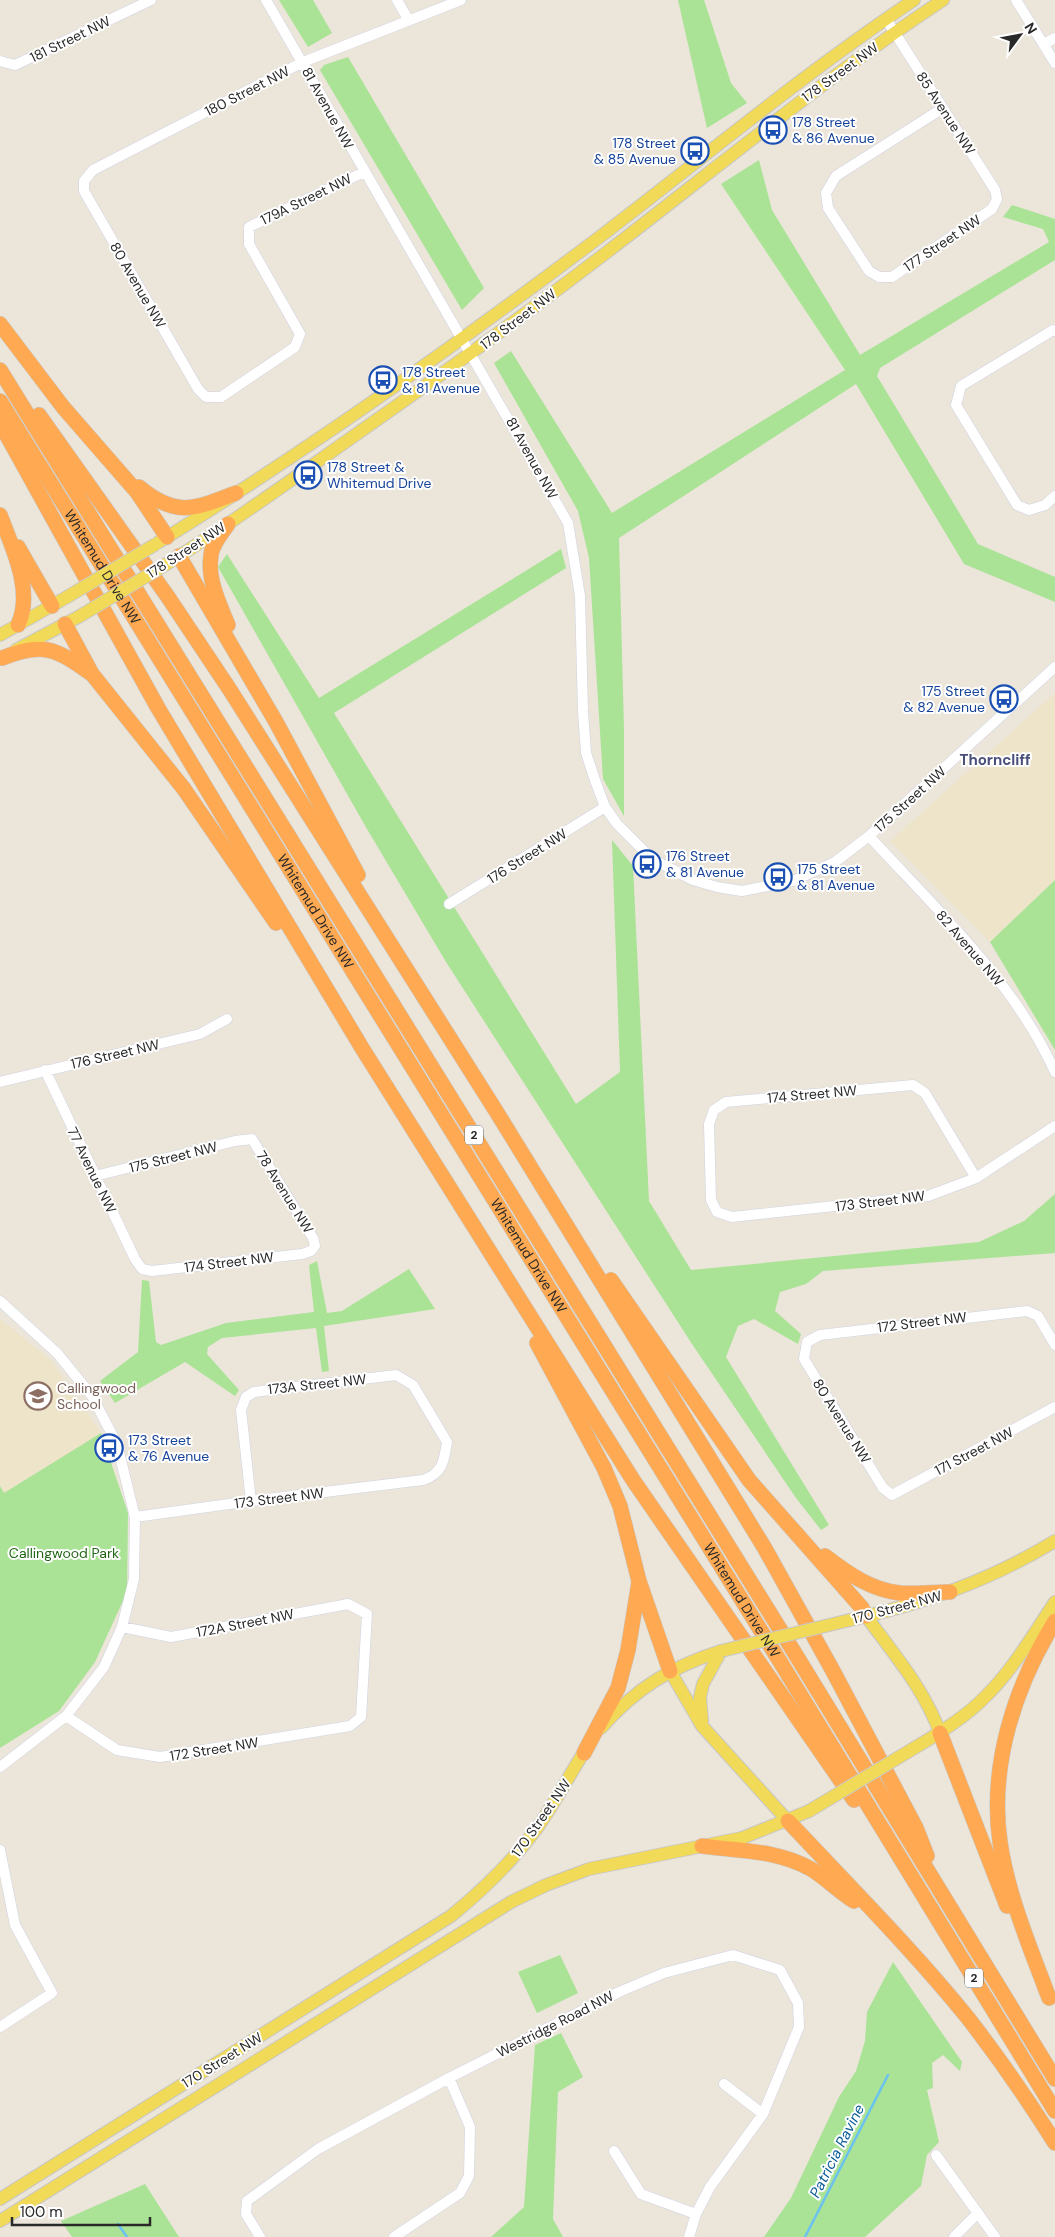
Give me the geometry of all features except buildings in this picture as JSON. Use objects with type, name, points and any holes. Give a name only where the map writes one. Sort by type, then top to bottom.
[{"type":"highway","points":[[0,324],[63,408],[137,492],[162,540]]},
{"type":"highway","points":[[2,373],[26,397],[174,605],[318,827],[574,1237],[768,1554],[916,1828],[941,1893]]},
{"type":"highway","name":"Whitemud Drive NW","points":[[2,373],[752,1583],[1055,2079]]},
{"type":"highway","name":"Whitemud Drive NW","points":[[0,401],[910,1873],[1055,2111]]},
{"type":"highway","points":[[0,423],[158,708],[362,1048],[490,1253],[633,1480],[693,1569],[867,1819],[910,1873]]},
{"type":"highway","points":[[116,468],[153,499],[184,509],[206,505],[236,493]]},
{"type":"highway","points":[[0,510],[52,606]]},
{"type":"highway","points":[[0,515],[15,556],[25,602],[23,615],[18,625]]},
{"type":"highway","points":[[228,524],[211,554],[211,572],[220,605],[250,677]]},
{"type":"highway","points":[[179,556],[250,677],[446,1034]]},
{"type":"highway","points":[[65,624],[92,674],[184,789],[362,1048]]},
{"type":"highway","points":[[1,659],[26,649],[44,649],[66,656],[92,674]]},
{"type":"highway","points":[[574,1237],[615,1285],[748,1480],[862,1608],[866,1616]]},
{"type":"highway","points":[[490,1253],[604,1468],[620,1506],[639,1581],[670,1671]]},
{"type":"highway","points":[[793,1529],[836,1565],[872,1586],[901,1593],[950,1592]]},
{"type":"highway","points":[[584,1753],[618,1688],[628,1650],[639,1581]]},
{"type":"highway","points":[[1052,2003],[1011,1890],[1000,1841],[998,1795],[1001,1761],[1013,1713],[1036,1655],[1055,1621]]},
{"type":"highway","points":[[940,1733],[1016,1929],[1052,2003]]},
{"type":"highway","points":[[788,1820],[874,1913],[971,2023],[1006,2068],[1055,2143]]},
{"type":"highway","points":[[702,1846],[761,1851],[786,1858],[811,1869],[852,1900],[874,1913]]},
{"type":"main road","name":"178 Street NW","points":[[0,635],[162,540],[236,493],[463,340],[598,238],[790,87],[914,0]]},
{"type":"main road","name":"178 Street NW","points":[[1,659],[80,616],[228,524],[471,354],[608,252],[811,93],[943,0]]},
{"type":"main road","points":[[162,540],[179,556]]},
{"type":"main road","points":[[52,606],[65,624]]},
{"type":"main road","name":"170 Street NW","points":[[0,2199],[451,1916],[483,1890],[512,1859],[538,1826],[600,1730],[618,1709],[640,1690],[670,1671],[696,1659],[721,1651],[866,1616],[950,1592],[984,1580],[1055,1540]]},
{"type":"main road","name":"170 Street NW","points":[[0,2220],[511,1902],[546,1885],[589,1869],[742,1838],[809,1811],[940,1733],[981,1701],[1002,1679],[1055,1602]]},
{"type":"main road","points":[[866,1616],[924,1699],[940,1733]]},
{"type":"main road","points":[[702,1726],[700,1697],[703,1684],[721,1651]]},
{"type":"main road","points":[[670,1671],[702,1726],[788,1820]]},
{"type":"street","name":"181 Street NW","points":[[0,61],[15,66],[151,0]]},
{"type":"street","name":"81 Avenue NW","points":[[266,0],[568,523],[580,596],[586,753],[605,807],[624,833],[652,859],[693,880],[742,891]]},
{"type":"street","points":[[397,0],[409,21]]},
{"type":"street","name":"180 Street NW","points":[[93,170],[303,62],[461,0]]},
{"type":"street","points":[[1016,0],[1055,63]]},
{"type":"street","name":"85 Avenue NW","points":[[886,19],[995,190],[997,199],[992,209]]},
{"type":"street","points":[[1044,44],[1055,38]]},
{"type":"street","name":"177 Street NW","points":[[943,108],[836,176],[826,193],[828,208],[869,271],[879,277],[892,277],[992,209]]},
{"type":"street","name":"80 Avenue NW","points":[[93,170],[84,182],[84,191],[198,389],[206,397],[221,396],[295,346]]},
{"type":"street","name":"179A Street NW","points":[[295,346],[300,334],[249,244],[249,227],[364,172]]},
{"type":"street","points":[[1054,331],[961,386],[956,404],[1017,505],[1029,510],[1045,505],[1055,496]]},
{"type":"street","name":"175 Street NW","points":[[742,891],[793,881],[835,862],[869,836],[1055,667]]},
{"type":"street","name":"176 Street NW","points":[[448,904],[605,807]]},
{"type":"street","name":"82 Avenue NW","points":[[869,836],[987,966],[1018,1006],[1055,1072]]},
{"type":"street","name":"176 Street NW","points":[[0,1082],[200,1034],[227,1019]]},
{"type":"street","name":"77 Avenue NW","points":[[45,1070],[142,1269]]},
{"type":"street","name":"174 Street NW","points":[[717,1212],[711,1200],[709,1124],[714,1110],[726,1102],[913,1085],[925,1093],[976,1178]]},
{"type":"street","name":"173 Street NW","points":[[717,1212],[732,1217],[928,1196],[976,1178],[1055,1126]]},
{"type":"street","name":"175 Street NW","points":[[95,1176],[235,1141],[252,1139]]},
{"type":"street","name":"78 Avenue NW","points":[[252,1139],[313,1238],[314,1246]]},
{"type":"street","name":"174 Street NW","points":[[142,1269],[152,1272],[302,1254],[311,1251],[314,1246]]},
{"type":"street","points":[[0,1301],[57,1353],[92,1396],[116,1444],[135,1517],[134,1579],[122,1627],[104,1667],[66,1716],[0,1767]]},
{"type":"street","name":"172 Street NW","points":[[807,1342],[820,1335],[1027,1310],[1038,1316],[1055,1345]]},
{"type":"street","name":"80 Avenue NW","points":[[807,1342],[804,1359],[883,1488],[892,1495]]},
{"type":"street","name":"173A Street NW","points":[[251,1501],[241,1417],[243,1402],[249,1394],[259,1390],[396,1375],[412,1385],[446,1442],[442,1467],[433,1476],[423,1480]]},
{"type":"street","name":"171 Street NW","points":[[892,1495],[1055,1407]]},
{"type":"street","name":"173 Street NW","points":[[135,1517],[423,1480]]},
{"type":"street","name":"172A Street NW","points":[[122,1627],[171,1637],[348,1604],[367,1614],[361,1717]]},
{"type":"street","name":"172 Street NW","points":[[66,1716],[117,1750],[160,1757],[350,1726],[361,1717]]},
{"type":"street","points":[[0,1850],[15,1925],[52,1993],[0,2027]]},
{"type":"street","name":"Westridge Road NW","points":[[260,2237],[246,2214],[247,2200],[318,2149],[449,2078],[619,1992],[664,1973],[733,1955],[780,1970],[798,2002],[799,2027],[763,2114],[710,2187],[696,2214],[689,2237]]},
{"type":"street","points":[[394,2237],[460,2193],[469,2176],[470,2127],[449,2078]]},
{"type":"street","points":[[724,2084],[763,2114]]},
{"type":"street","points":[[614,2151],[641,2194],[696,2214]]},
{"type":"street","points":[[936,2155],[995,2237]]},
{"type":"street","points":[[954,2237],[978,2213]]},
{"type":"shaded area","points":[[1055,693],[1055,880],[990,942],[890,841]]},
{"type":"shaded area","name":"Callingwood School","points":[[0,1319],[51,1360],[101,1433],[4,1493],[0,1486]]},
{"type":"green space","points":[[279,0],[313,0],[332,33],[308,47]]},
{"type":"green space","points":[[678,0],[704,0],[731,83],[747,103],[707,128]]},
{"type":"green space","points":[[348,57],[484,288],[462,310],[320,70],[324,65]]},
{"type":"green space","points":[[759,160],[772,210],[860,355],[1049,242],[1043,229],[1003,217],[1012,205],[1055,219],[1055,260],[880,368],[877,376],[978,544],[1055,577],[1055,602],[964,564],[856,384],[619,538],[624,730],[624,816],[603,779],[589,558],[578,511],[494,363],[511,351],[612,513],[845,370],[721,184]]},
{"type":"green space","points":[[561,549],[566,568],[334,713],[576,1104],[620,1072],[612,840],[633,866],[649,1201],[691,1270],[979,1242],[1024,1221],[1055,1194],[1055,1253],[823,1271],[806,1284],[780,1292],[775,1311],[801,1334],[798,1344],[754,1319],[738,1326],[726,1357],[829,1525],[821,1530],[796,1498],[692,1344],[446,962],[367,829],[218,567],[227,554],[319,698]]},
{"type":"green space","points":[[1055,880],[1055,1050],[990,942]]},
{"type":"green space","points":[[317,1261],[327,1313],[342,1311],[409,1269],[435,1309],[324,1326],[329,1371],[322,1372],[316,1328],[222,1338],[208,1347],[207,1354],[239,1390],[235,1396],[185,1362],[115,1403],[100,1381],[138,1352],[142,1280],[149,1281],[156,1342],[161,1345],[226,1323],[314,1312],[309,1265]]},
{"type":"green space","name":"Callingwood Park","points":[[101,1433],[128,1513],[127,1592],[95,1662],[59,1711],[0,1748],[0,1486],[4,1493]]},
{"type":"green space","points":[[560,1955],[578,1993],[537,2013],[518,1972]]},
{"type":"green space","points":[[893,1962],[962,2062],[960,2071],[943,2055],[932,2063],[933,2088],[927,2090],[939,2142],[927,2155],[921,2186],[865,2237],[764,2237],[791,2198],[839,2097],[856,2071],[865,2041],[867,2012]]},
{"type":"green space","points":[[561,2033],[583,2077],[558,2092],[553,2219],[563,2237],[491,2237],[524,2207],[535,2045]]},
{"type":"green space","points":[[145,2184],[179,2237],[72,2237],[61,2221]]},
{"type":"waterway","name":"Patricia Ravine","points":[[805,2237],[888,2075]]},
{"type":"waterway","points":[[118,2224],[127,2237]]},
{"type":"place","name":"178 Street & 86 Avenue","points":[[773,130]]},
{"type":"place","name":"178 Street & 85 Avenue","points":[[695,151]]},
{"type":"place","name":"178 Street & 81 Avenue","points":[[383,380]]},
{"type":"place","name":"178 Street & Whitemud Drive","points":[[308,475]]},
{"type":"place","name":"175 Street & 82 Avenue","points":[[1004,699]]},
{"type":"place","name":"176 Street & 81 Avenue","points":[[647,864]]},
{"type":"place","name":"175 Street & 81 Avenue","points":[[778,877]]},
{"type":"place","name":"Callingwood School","points":[[38,1396]]},
{"type":"place","name":"173 Street & 76 Avenue","points":[[109,1448]]},
{"type":"district","name":"Thorncliff","points":[[995,760]]}]
